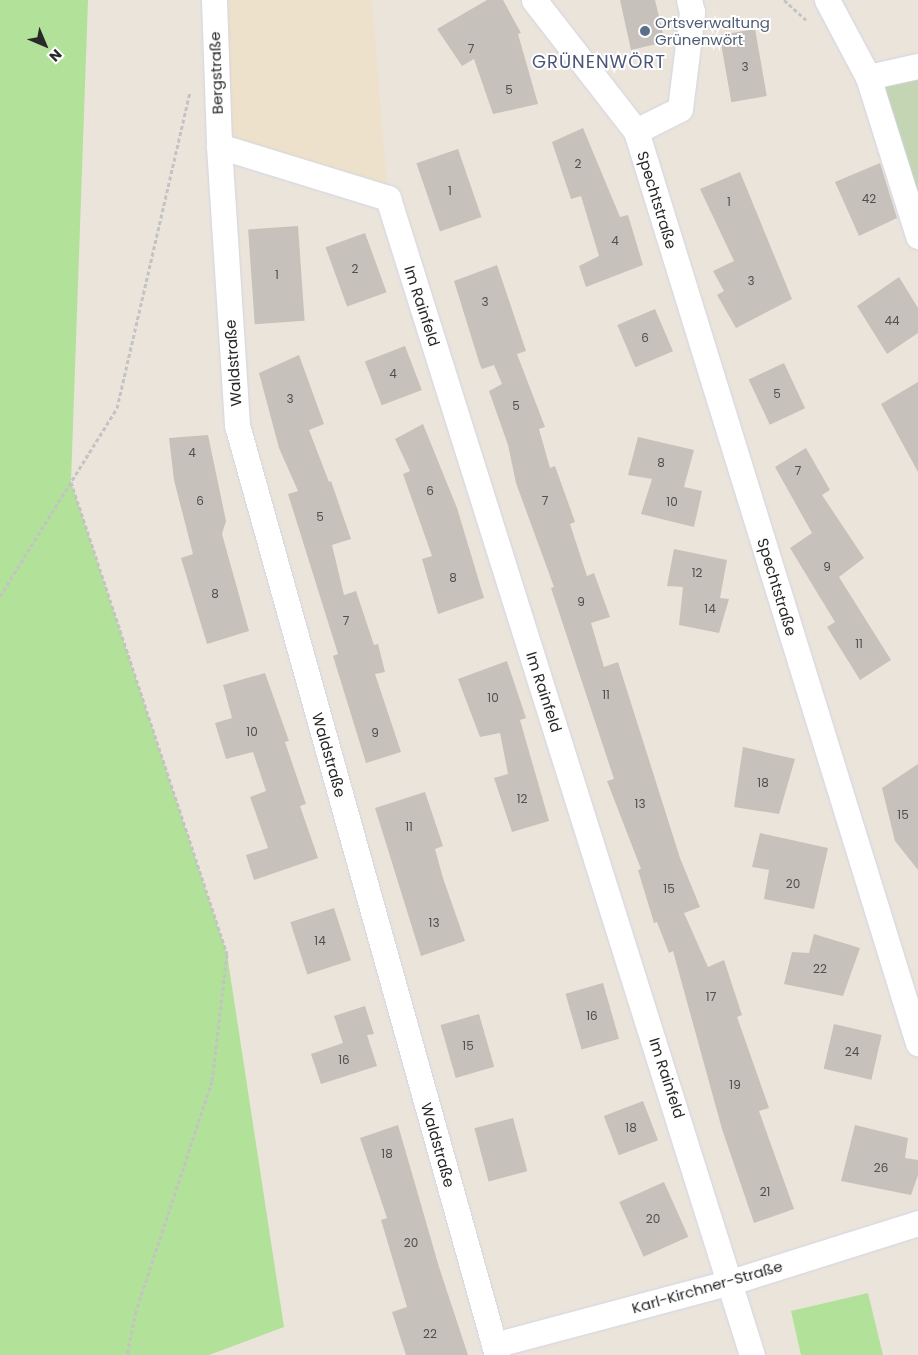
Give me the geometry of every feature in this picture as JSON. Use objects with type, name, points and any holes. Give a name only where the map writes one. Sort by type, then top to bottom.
[{"type":"street","name":"Bergstraße","points":[[214,0],[219,146]]},
{"type":"street","points":[[534,0],[636,131],[680,109],[692,12],[689,0]]},
{"type":"street","points":[[827,0],[868,76],[918,236]]},
{"type":"street","points":[[868,76],[918,66]]},
{"type":"street","name":"Spechtstraße","points":[[636,131],[918,1042]]},
{"type":"street","name":"Im Rainfeld","points":[[219,146],[388,198],[732,1282],[752,1355]]},
{"type":"street","name":"Waldstraße","points":[[219,146],[237,425],[496,1350]]},
{"type":"street","name":"Karl-Kirchner-Straße","points":[[496,1350],[732,1282],[918,1223]]},
{"type":"path","points":[[0,596],[117,408],[192,84]]},
{"type":"path","points":[[71,482],[227,954],[212,1081],[136,1311],[127,1355]]},
{"type":"shaded area","points":[[220,0],[372,0],[388,198],[219,146]]},
{"type":"green space","points":[[0,0],[88,0],[71,482],[227,954],[284,1327],[209,1355],[0,1355]]},
{"type":"green space","points":[[918,66],[918,236],[868,77]]},
{"type":"green space","points":[[868,1293],[883,1355],[801,1355],[791,1311]]},
{"type":"building","points":[[487,0],[503,0],[521,33],[518,34],[538,104],[493,114],[474,59],[462,66],[437,29]]},
{"type":"building","name":"Ortsverwaltung Grünenwört","points":[[620,0],[655,0],[665,42],[631,50]]},
{"type":"building","points":[[755,29],[767,96],[731,102],[720,35]]},
{"type":"building","points":[[583,128],[620,217],[628,215],[643,265],[586,287],[579,266],[599,256],[581,196],[571,199],[552,142]]},
{"type":"building","points":[[458,149],[481,217],[440,231],[416,163]]},
{"type":"building","points":[[880,163],[897,218],[859,236],[835,182]]},
{"type":"building","points":[[740,172],[792,299],[736,328],[717,295],[724,291],[713,271],[734,261],[700,189]]},
{"type":"building","points":[[298,226],[305,321],[255,324],[248,229]]},
{"type":"building","points":[[365,233],[387,292],[347,307],[326,247]]},
{"type":"building","points":[[497,265],[526,351],[517,354],[545,427],[539,429],[550,468],[555,466],[575,522],[570,524],[587,576],[594,573],[610,617],[591,623],[604,667],[618,662],[680,858],[700,907],[684,913],[708,967],[724,960],[742,1015],[737,1017],[769,1108],[759,1111],[794,1209],[754,1223],[722,1129],[673,951],[669,953],[657,922],[654,923],[638,870],[641,869],[607,781],[614,779],[551,588],[554,587],[516,483],[508,445],[489,391],[502,384],[494,365],[482,369],[480,365],[454,281]]},
{"type":"building","points":[[899,277],[918,308],[918,333],[887,354],[857,306]]},
{"type":"building","points":[[655,309],[673,351],[635,367],[617,325]]},
{"type":"building","points":[[405,346],[422,390],[382,405],[365,361]]},
{"type":"building","points":[[299,355],[324,424],[309,430],[329,482],[331,481],[351,539],[332,545],[344,595],[356,591],[374,645],[378,644],[385,672],[375,674],[401,752],[366,763],[333,656],[338,654],[288,494],[298,491],[279,448],[259,373]]},
{"type":"building","points":[[784,363],[805,408],[770,425],[749,379]]},
{"type":"building","points":[[918,382],[918,472],[881,404]]},
{"type":"building","points":[[423,424],[457,508],[484,598],[438,614],[422,559],[432,556],[403,474],[410,471],[395,439]]},
{"type":"building","points":[[208,435],[226,521],[222,534],[249,631],[207,644],[181,558],[193,554],[174,480],[169,438]]},
{"type":"building","points":[[638,437],[694,450],[684,487],[702,491],[694,527],[641,514],[652,479],[628,475]]},
{"type":"building","points":[[806,448],[830,490],[822,495],[864,558],[839,577],[891,660],[860,680],[827,627],[835,622],[790,548],[812,533],[775,467]]},
{"type":"building","points":[[674,549],[727,560],[720,598],[729,599],[719,633],[679,625],[683,587],[667,586]]},
{"type":"building","points":[[507,661],[526,718],[520,720],[549,821],[512,832],[494,778],[508,774],[500,733],[480,737],[458,679]]},
{"type":"building","points":[[265,673],[289,741],[285,742],[306,804],[300,806],[318,858],[254,880],[246,855],[268,848],[250,797],[266,791],[253,752],[226,759],[215,723],[232,718],[223,685]]},
{"type":"building","points":[[743,747],[795,759],[779,814],[734,807]]},
{"type":"building","points":[[918,764],[918,870],[895,841],[882,788]]},
{"type":"building","points":[[425,792],[443,846],[435,849],[465,941],[421,956],[375,808]]},
{"type":"building","points":[[760,833],[828,848],[814,909],[764,899],[769,870],[752,867]]},
{"type":"building","points":[[334,908],[351,960],[307,975],[290,922]]},
{"type":"building","points":[[814,934],[860,948],[843,996],[784,984],[792,952],[809,953]]},
{"type":"building","points":[[603,983],[619,1039],[581,1050],[566,994]]},
{"type":"building","points":[[365,1006],[374,1034],[367,1035],[377,1066],[321,1084],[311,1054],[343,1043],[334,1016]]},
{"type":"building","points":[[479,1014],[494,1067],[456,1078],[441,1025]]},
{"type":"building","points":[[834,1024],[882,1035],[871,1080],[824,1069]]},
{"type":"building","points":[[643,1101],[658,1140],[619,1155],[604,1116]]},
{"type":"building","points":[[513,1118],[527,1171],[489,1181],[474,1128]]},
{"type":"building","points":[[398,1125],[439,1267],[468,1355],[406,1355],[392,1312],[407,1307],[381,1220],[387,1218],[360,1138]]},
{"type":"building","points":[[855,1125],[908,1138],[905,1158],[918,1160],[918,1175],[911,1195],[841,1181]]},
{"type":"building","points":[[664,1182],[688,1237],[644,1257],[619,1202]]},
{"type":"place","name":"Ortsverwaltung Grünenwört","points":[[645,31]]},
{"type":"district","name":"GRÜNENWÖRT","points":[[599,62]]}]
